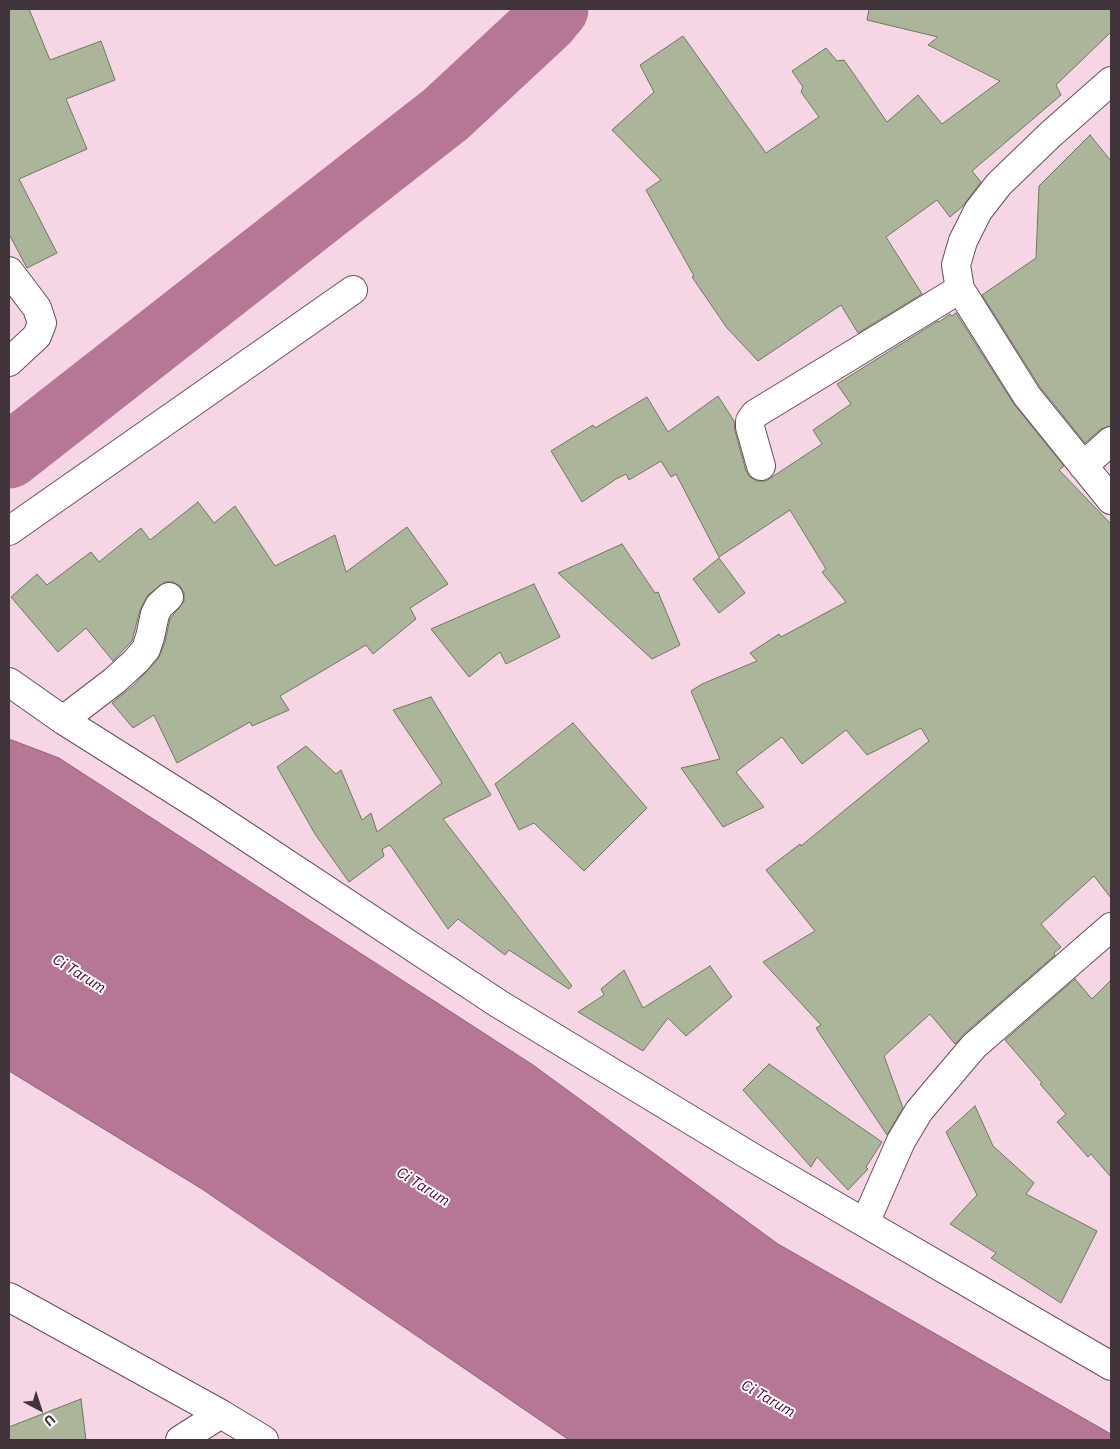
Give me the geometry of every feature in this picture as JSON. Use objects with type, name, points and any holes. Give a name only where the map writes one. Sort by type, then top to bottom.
[{"type":"street","points":[[1111,81],[999,184],[978,211],[959,252],[956,265],[960,289],[1026,396],[1111,500]]},
{"type":"street","points":[[9,270],[37,308],[42,323],[37,336],[9,362]]},
{"type":"street","points":[[761,466],[750,427],[750,421],[755,414],[960,289]]},
{"type":"street","points":[[9,531],[353,290]]},
{"type":"street","points":[[1082,466],[1111,441]]},
{"type":"street","points":[[63,720],[114,681],[136,661],[146,649],[155,614],[159,606],[169,597]]},
{"type":"street","points":[[9,682],[63,720],[204,809],[499,1004],[755,1160],[1111,1366]]},
{"type":"street","points":[[864,1223],[901,1141],[919,1111],[974,1046],[1111,927]]},
{"type":"street","points":[[9,1297],[221,1414],[264,1440]]},
{"type":"street","points":[[180,1440],[221,1414]]},
{"type":"water","name":"Ci Tarum","points":[[9,739],[59,758],[533,1065],[778,1244],[1111,1434],[1111,1440],[569,1440],[202,1189],[9,1071]]},
{"type":"building","points":[[9,9],[29,9],[50,60],[101,41],[115,80],[66,99],[87,149],[19,179],[57,253],[27,268],[9,234]]},
{"type":"building","points":[[869,9],[1111,9],[1111,32],[1056,85],[1061,95],[972,171],[981,182],[963,206],[950,217],[937,200],[886,237],[922,294],[858,333],[841,305],[758,361],[727,328],[692,277],[694,276],[646,190],[661,180],[612,130],[654,92],[640,65],[683,36],[766,153],[819,117],[801,92],[803,87],[792,71],[826,48],[837,61],[844,60],[887,122],[918,95],[942,124],[1000,81],[928,45],[938,37],[867,20]]},
{"type":"building","points":[[1090,135],[1111,161],[1111,426],[1101,429],[1085,443],[1040,387],[982,295],[1036,258],[1039,186]]},
{"type":"building","points":[[956,313],[1014,404],[1064,466],[1059,470],[1111,524],[1111,898],[1094,876],[1041,924],[1061,947],[1054,953],[1055,955],[955,1044],[930,1014],[884,1056],[903,1108],[887,1135],[816,1028],[821,1025],[763,962],[815,931],[766,870],[800,844],[801,846],[929,741],[921,728],[867,755],[846,730],[802,764],[782,737],[736,772],[764,807],[723,827],[681,768],[720,759],[691,691],[702,684],[757,661],[750,653],[779,634],[781,637],[846,602],[822,572],[826,569],[790,510],[719,557],[676,474],[671,477],[661,461],[629,480],[626,474],[616,479],[582,502],[551,451],[593,425],[595,428],[647,397],[668,432],[718,396],[734,421],[746,471],[750,477],[757,481],[766,481],[822,444],[813,430],[851,404],[837,384],[938,321],[950,314],[952,316]]},
{"type":"building","points":[[198,502],[214,523],[235,506],[275,566],[335,535],[346,572],[407,527],[448,584],[410,608],[416,619],[373,654],[366,645],[280,696],[289,710],[252,726],[250,722],[177,763],[154,715],[133,728],[112,703],[134,685],[158,659],[165,642],[170,619],[184,601],[184,593],[180,586],[173,582],[165,582],[148,595],[140,610],[132,641],[113,661],[86,628],[58,652],[11,597],[37,574],[47,585],[91,552],[99,562],[141,528],[150,540]]},
{"type":"building","points":[[622,544],[655,593],[658,592],[680,645],[652,659],[558,573]]},
{"type":"building","points":[[719,558],[745,593],[719,613],[693,579]]},
{"type":"building","points":[[534,584],[560,637],[506,664],[500,652],[469,677],[431,629]]},
{"type":"building","points":[[431,697],[491,795],[443,819],[572,986],[569,989],[509,950],[505,955],[458,919],[448,929],[390,845],[382,849],[384,856],[349,882],[315,834],[277,767],[306,746],[336,774],[341,770],[362,820],[371,813],[377,832],[442,783],[393,710]]},
{"type":"building","points":[[573,723],[647,808],[584,871],[534,823],[519,830],[495,784]]},
{"type":"building","points":[[710,966],[732,997],[686,1036],[668,1018],[643,1051],[578,1012],[604,995],[601,989],[624,970],[643,1008]]},
{"type":"building","points":[[1075,979],[1092,999],[1111,980],[1111,1177],[1091,1154],[1088,1157],[1057,1122],[1066,1114],[1005,1040]]},
{"type":"building","points":[[769,1064],[882,1142],[866,1167],[868,1169],[848,1190],[817,1157],[811,1167],[743,1090]]},
{"type":"building","points":[[975,1106],[993,1146],[1034,1183],[1026,1194],[1097,1231],[1061,1303],[991,1258],[996,1253],[950,1224],[977,1195],[946,1132]]},
{"type":"building","points":[[81,1399],[86,1440],[9,1440],[9,1427]]},
{"type":"waterway","points":[[9,456],[446,114],[546,21],[556,9]]}]
